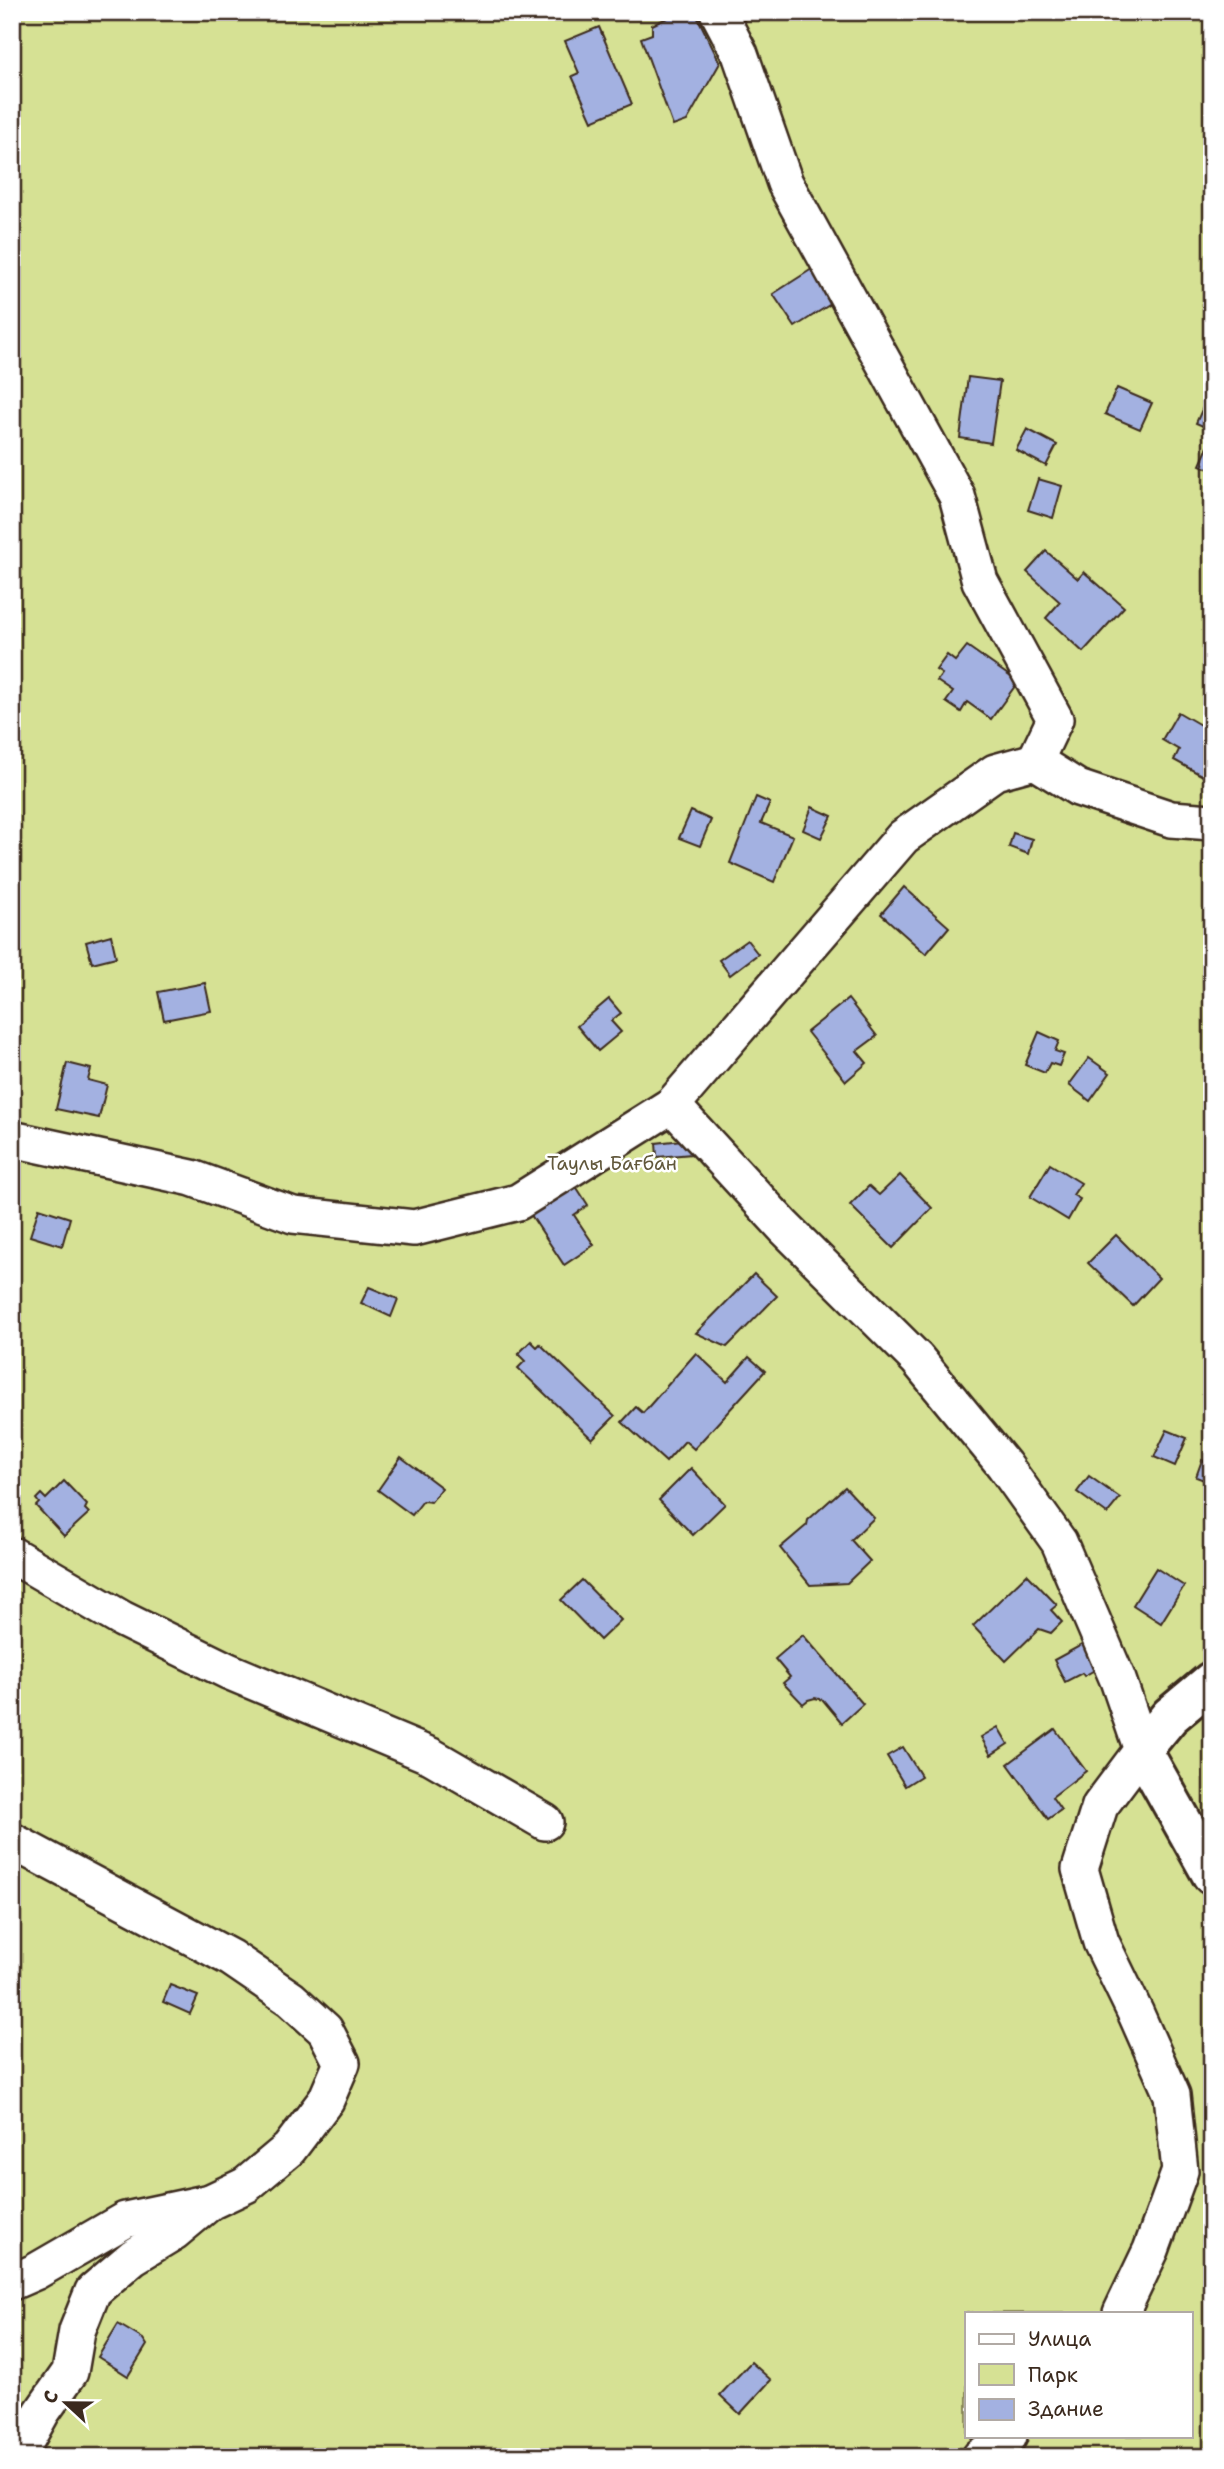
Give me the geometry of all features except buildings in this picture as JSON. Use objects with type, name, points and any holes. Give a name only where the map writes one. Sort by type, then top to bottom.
[{"type":"street","points":[[718,12],[740,54],[785,183],[957,496],[980,581],[1055,719],[1035,761]]},
{"type":"street","points":[[12,1139],[192,1178],[293,1215],[414,1228],[518,1202],[672,1105],[903,837],[995,772],[1035,761],[1078,788],[1171,819],[1212,822]]},
{"type":"street","points":[[672,1105],[784,1227],[917,1359],[1004,1465],[1059,1542],[1118,1680],[1142,1750],[1212,1875]]},
{"type":"street","points":[[12,1555],[122,1619],[228,1671],[431,1756],[545,1822]]},
{"type":"street","points":[[1121,2312],[1151,2250],[1180,2171],[1172,2095],[1101,1942],[1080,1869],[1100,1806],[1170,1716],[1212,1681]]},
{"type":"street","points":[[12,1841],[230,1958],[291,1999],[325,2030],[342,2063],[326,2100],[289,2149],[246,2185],[210,2202],[125,2220],[35,2272],[12,2282]]},
{"type":"street","points":[[17,2457],[42,2412],[70,2372],[77,2331],[93,2291],[133,2256],[174,2232],[210,2202]]},
{"type":"street","points":[[980,2457],[1006,2438]]},
{"type":"green space","name":"Таулы Бағбан","points":[[12,12],[1212,12],[1212,2457],[12,2457]]}]
